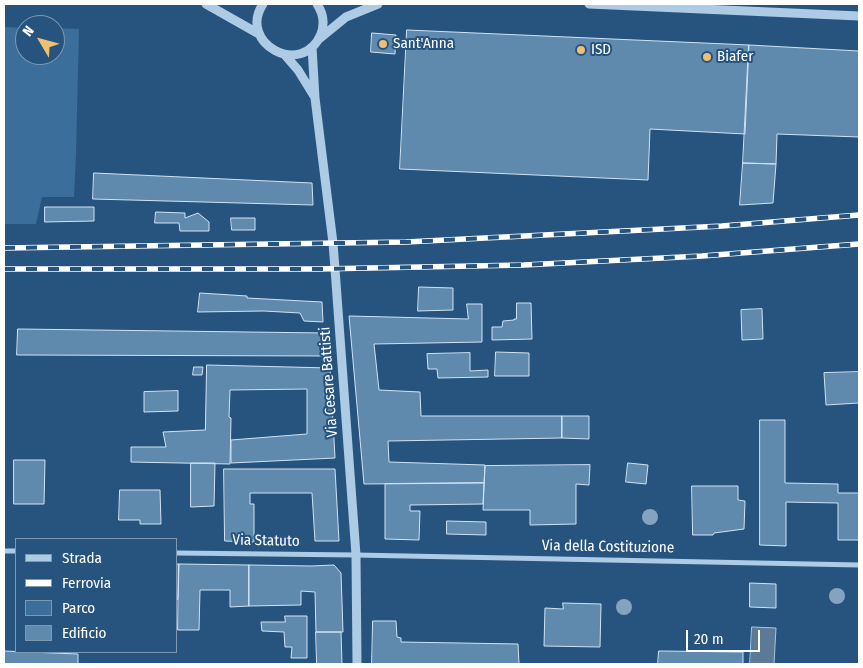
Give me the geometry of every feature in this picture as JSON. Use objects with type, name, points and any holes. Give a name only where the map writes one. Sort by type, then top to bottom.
[{"type":"street","name":"Via Cesare Battisti","points":[[206,4],[259,34],[274,51],[285,55],[298,70],[315,98]]},
{"type":"street","points":[[259,34],[258,15],[264,4]]},
{"type":"street","name":"Via Cesare Battisti","points":[[317,4],[321,10],[323,20],[322,30],[315,43],[315,98],[333,242],[356,555],[357,664]]},
{"type":"street","points":[[285,55],[295,55],[304,52],[346,17],[378,4]]},
{"type":"street","points":[[590,4],[859,16]]},
{"type":"street","name":"Via Statuto","points":[[178,553],[356,555]]},
{"type":"street","name":"Via della Costituzione","points":[[356,555],[859,565]]},
{"type":"green space","points":[[4,27],[15,28],[15,65],[65,65],[65,28],[79,29],[74,197],[42,197],[36,224],[4,224]]},
{"type":"shaded area","points":[[752,627],[776,628],[774,664],[750,664]]},
{"type":"building","points":[[407,30],[749,45],[745,134],[650,129],[648,180],[400,169]]},
{"type":"building","name":"Sant'Anna","points":[[372,33],[396,35],[395,54],[371,52]]},
{"type":"building","points":[[749,45],[859,51],[859,137],[777,134],[776,164],[743,163]]},
{"type":"building","points":[[743,163],[776,164],[773,203],[740,205]]},
{"type":"building","points":[[94,173],[312,183],[313,205],[93,199]]},
{"type":"building","points":[[45,207],[94,207],[94,221],[45,222]]},
{"type":"building","points":[[156,212],[185,213],[185,218],[198,213],[209,222],[209,231],[180,231],[179,223],[155,223]]},
{"type":"building","points":[[231,218],[255,218],[255,230],[232,230]]},
{"type":"building","points":[[419,287],[453,288],[453,310],[418,311]]},
{"type":"building","points":[[200,293],[247,296],[247,298],[322,302],[323,322],[304,321],[300,313],[264,311],[198,312]]},
{"type":"building","points":[[517,303],[531,303],[532,339],[492,340],[492,327],[502,327],[503,321],[516,319]]},
{"type":"building","points":[[467,304],[482,304],[482,342],[374,344],[379,390],[420,392],[421,416],[562,416],[562,438],[388,441],[389,462],[485,465],[484,483],[364,484],[349,316],[468,319]]},
{"type":"building","points":[[762,309],[763,339],[742,340],[741,310]]},
{"type":"building","points":[[18,329],[325,333],[326,356],[17,355]]},
{"type":"building","points":[[496,352],[529,353],[529,376],[495,376]]},
{"type":"building","points":[[470,353],[470,371],[488,370],[488,377],[438,378],[437,369],[428,369],[427,354]]},
{"type":"building","points":[[207,365],[330,368],[335,458],[231,463],[231,440],[307,434],[307,389],[230,390],[230,464],[131,462],[131,447],[166,447],[163,432],[205,430]]},
{"type":"building","points":[[194,367],[203,367],[202,375],[193,375]]},
{"type":"building","points":[[859,372],[859,403],[826,405],[824,373]]},
{"type":"building","points":[[178,391],[178,411],[144,412],[144,392]]},
{"type":"building","points":[[562,416],[589,416],[589,439],[562,438]]},
{"type":"building","points":[[760,420],[785,420],[785,483],[838,484],[838,493],[859,493],[859,540],[838,540],[838,503],[786,502],[786,546],[760,545]]},
{"type":"building","points":[[14,460],[45,460],[44,504],[14,504]]},
{"type":"building","points":[[191,463],[215,463],[214,506],[191,507]]},
{"type":"building","points":[[628,463],[648,465],[646,484],[626,482]]},
{"type":"building","points":[[590,465],[589,485],[576,484],[576,524],[530,525],[530,510],[483,510],[485,466]]},
{"type":"building","points":[[224,469],[335,469],[339,541],[315,541],[312,493],[250,493],[250,504],[254,504],[254,542],[225,541]]},
{"type":"building","points":[[484,483],[483,504],[410,505],[410,511],[420,511],[419,540],[385,539],[385,484]]},
{"type":"building","points":[[692,486],[738,486],[738,500],[745,501],[744,529],[714,533],[713,535],[693,535]]},
{"type":"building","points":[[120,490],[160,490],[161,524],[140,524],[140,520],[119,520]]},
{"type":"building","points":[[447,521],[486,522],[486,535],[447,534]]},
{"type":"building","points":[[178,564],[179,564],[178,599]]},
{"type":"building","points":[[179,564],[249,565],[249,606],[230,607],[230,590],[200,590],[199,630],[178,630]]},
{"type":"building","points":[[249,565],[334,565],[341,573],[343,632],[316,632],[315,592],[301,591],[301,605],[249,606]]},
{"type":"building","points":[[750,583],[776,584],[776,608],[750,607]]},
{"type":"building","points":[[563,603],[601,604],[600,647],[544,646],[545,608],[563,609]]},
{"type":"building","points":[[285,616],[307,616],[307,658],[291,658],[292,647],[285,647],[284,632],[262,631],[261,622],[285,622]]},
{"type":"building","points":[[373,621],[396,621],[397,637],[401,638],[401,642],[518,644],[519,664],[372,664]]},
{"type":"building","points":[[316,632],[341,632],[342,664],[317,664]]},
{"type":"building","points":[[4,651],[15,651],[15,653],[78,654],[78,664],[4,664]]},
{"type":"building","points":[[659,651],[743,652],[743,664],[658,664]]},
{"type":"railway","points":[[4,248],[406,242],[722,226],[859,215]]},
{"type":"railway","points":[[4,269],[318,269],[524,265],[702,256],[859,244]]},
{"type":"place","name":"Sant'Anna","points":[[383,44]]},
{"type":"place","name":"ISD","points":[[581,50]]},
{"type":"place","name":"Biafer","points":[[707,57]]}]
